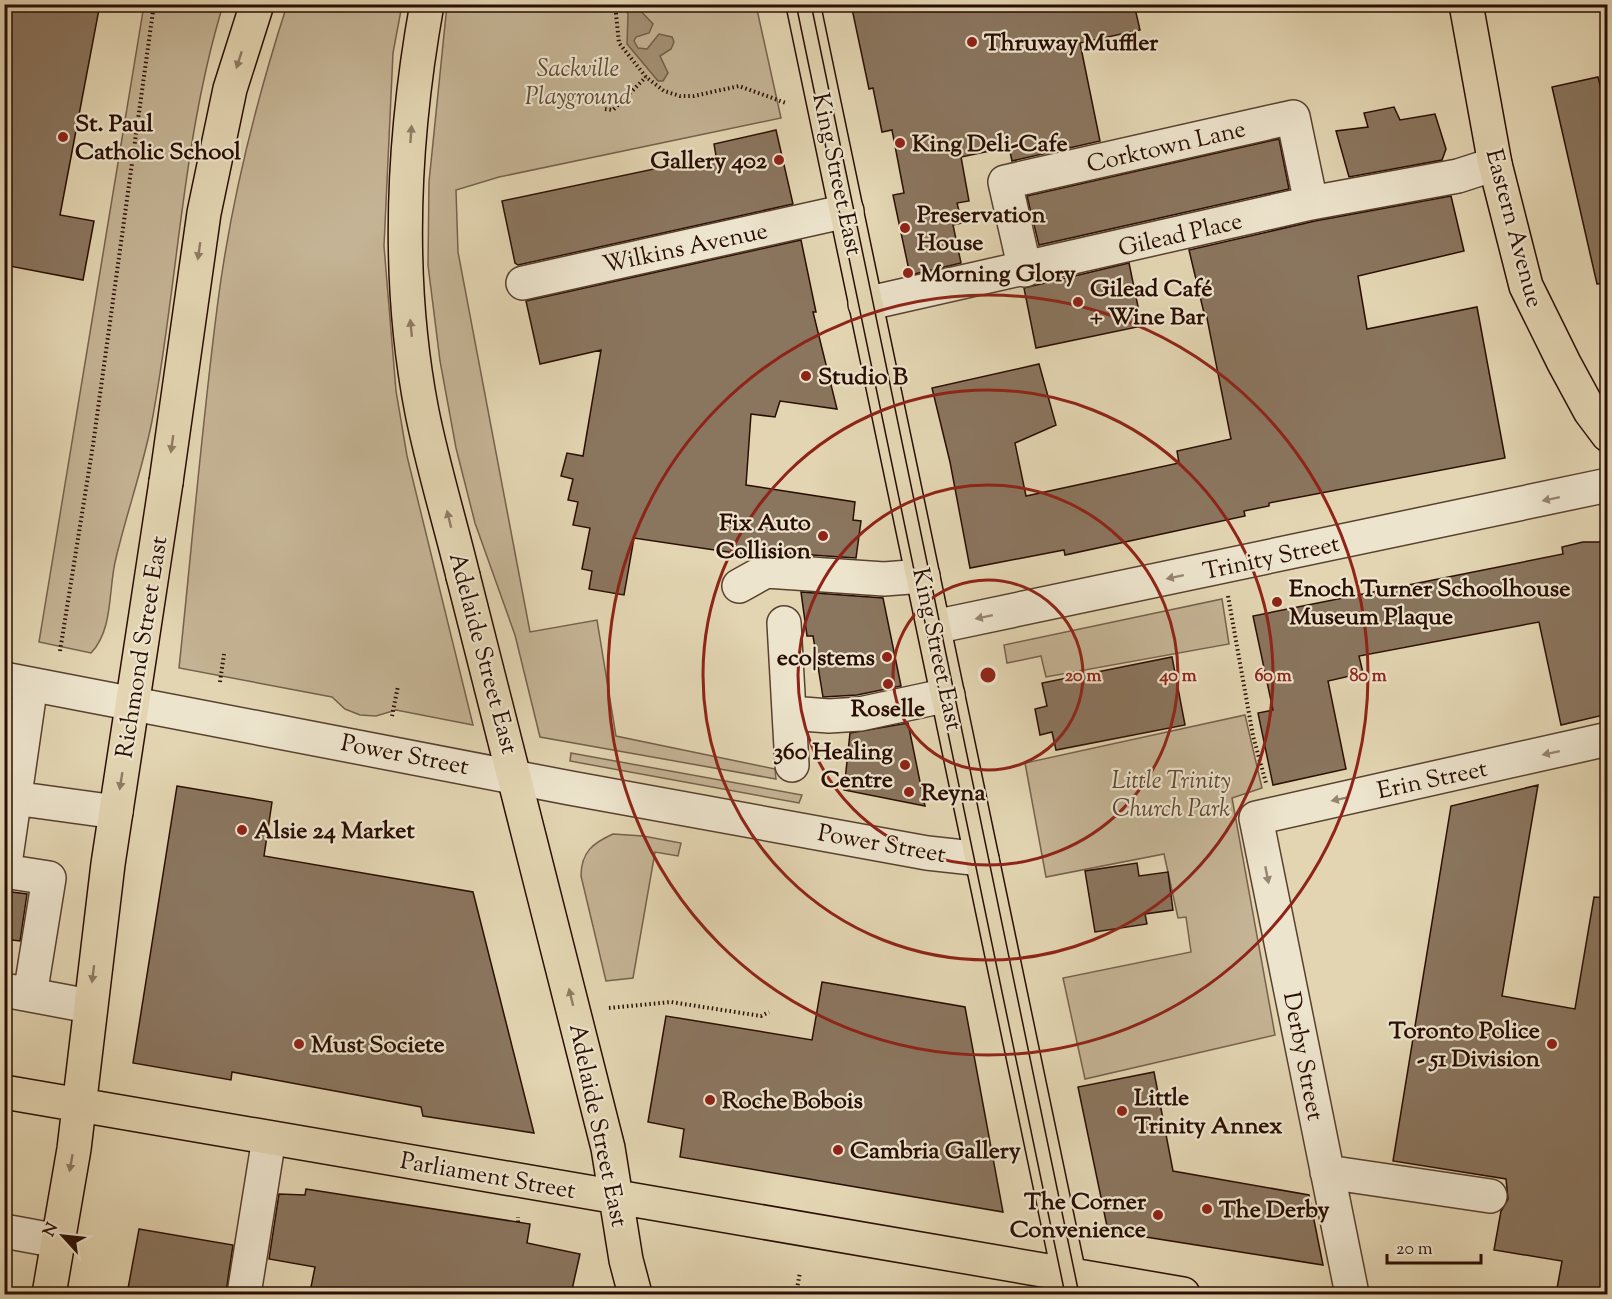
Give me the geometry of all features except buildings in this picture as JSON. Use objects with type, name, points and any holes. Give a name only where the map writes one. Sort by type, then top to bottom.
[{"type":"main road","name":"Richmond Street East","points":[[49,1294],[74,1149],[89,1006],[204,213],[230,89],[257,4]]},
{"type":"main road","name":"Adelaide Street East","points":[[428,4],[415,71],[406,194],[408,299],[422,412],[516,776],[608,1148],[618,1197],[626,1260],[635,1294]]},
{"type":"main road","name":"King Street East","points":[[803,4],[1071,1285]]},
{"type":"main road","name":"Eastern Avenue","points":[[1466,4],[1495,164],[1526,285],[1558,353],[1590,411],[1608,435]]},
{"type":"main road","name":"Parliament Street","points":[[4,1092],[618,1197],[1071,1285],[1183,1294]]},
{"type":"street","name":"Corktown Lane","points":[[1025,270],[1005,182],[1293,117],[1311,203]]},
{"type":"street","name":"Gilead Place","points":[[865,304],[1025,270],[1311,203],[1458,176],[1495,164]]},
{"type":"street","name":"Wilkins Avenue","points":[[523,283],[847,211]]},
{"type":"street","name":"Trinity Street","points":[[934,627],[1608,485]]},
{"type":"street","points":[[739,586],[766,571],[884,579],[923,576]]},
{"type":"street","points":[[784,623],[792,765]]},
{"type":"street","points":[[18,681],[14,798],[4,871],[49,878],[17,993],[89,1006]]},
{"type":"street","name":"Power Street","points":[[18,681],[927,853],[982,859]]},
{"type":"street","points":[[790,713],[829,716],[860,714],[948,695]]},
{"type":"street","name":"Erin Street","points":[[1262,803],[1608,739]]},
{"type":"street","points":[[14,798],[116,812]]},
{"type":"street","name":"Derby Street","points":[[1262,803],[1327,1172],[1352,1294]]},
{"type":"street","points":[[244,1294],[269,1138]]},
{"type":"street","points":[[1327,1172],[1490,1196]]},
{"type":"street","points":[[4,1231],[58,1241]]},
{"type":"path","points":[[60,651],[93,445],[154,4]]},
{"type":"path","points":[[615,4],[619,43],[646,77],[664,91],[680,96],[694,96],[739,86],[786,103]]},
{"type":"path","points":[[605,109],[614,110],[646,77]]},
{"type":"path","points":[[1227,592],[1253,736],[1262,803]]},
{"type":"path","points":[[220,682],[224,654]]},
{"type":"path","points":[[392,716],[398,686]]},
{"type":"path","points":[[609,1008],[671,1002],[761,1016],[769,1012]]},
{"type":"path","points":[[796,1294],[800,1272]]},
{"type":"green space","points":[[144,5],[223,5],[209,56],[189,159],[152,421],[116,558],[107,620],[98,643],[91,653],[39,642]]},
{"type":"green space","points":[[287,5],[402,5],[393,53],[384,246],[396,391],[407,456],[473,725],[396,710],[376,716],[360,715],[345,709],[332,697],[179,668],[207,393],[223,264],[246,152]]},
{"type":"green space","name":"Sackville Playground","points":[[447,5],[756,5],[781,118],[499,177],[456,190],[458,252],[530,632],[597,620],[616,736],[775,769],[776,779],[540,737],[515,635],[475,523],[456,448],[440,361],[428,265],[429,182]]},
{"type":"green space","points":[[1222,599],[1229,644],[1046,677],[1041,656],[1007,663],[1004,645]]},
{"type":"green space","name":"Little Trinity Church Park","points":[[1245,715],[1262,788],[1232,798],[1275,1035],[1085,1079],[1063,978],[1191,952],[1186,917],[1178,918],[1164,854],[1046,877],[1025,763]]},
{"type":"green space","points":[[571,753],[802,795],[799,803],[570,761]]},
{"type":"green space","points":[[613,834],[643,836],[681,843],[678,856],[655,852],[633,978],[606,981],[581,876],[583,861],[589,849]]},
{"type":"shaded area","points":[[623,5],[635,5],[653,24],[649,33],[636,37],[634,41],[638,48],[647,49],[659,34],[672,37],[674,42],[671,49],[660,56],[668,73],[663,81],[658,81],[627,44],[628,14]]},
{"type":"tram line","points":[[796,4],[1065,1294]]},
{"type":"tram line","points":[[811,4],[1079,1294]]},
{"type":"place","name":"Thruway Muffler","points":[[972,42]]},
{"type":"place","name":"St. Paul Catholic School","points":[[63,137]]},
{"type":"place","name":"King Deli-Cafe","points":[[900,143]]},
{"type":"place","name":"Gallery 402","points":[[779,160]]},
{"type":"place","name":"Preservation House","points":[[905,228]]},
{"type":"place","name":"Morning Glory","points":[[908,273]]},
{"type":"place","name":"Gilead Café + Wine Bar","points":[[1078,302]]},
{"type":"place","name":"Studio B","points":[[806,376]]},
{"type":"place","name":"Fix Auto Collision","points":[[823,536]]},
{"type":"place","name":"Enoch Turner Schoolhouse Museum Plaque","points":[[1277,602]]},
{"type":"place","name":"eco|stems","points":[[887,657]]},
{"type":"place","name":"Roselle","points":[[888,684]]},
{"type":"place","name":"360 Healing Centre","points":[[905,765]]},
{"type":"place","name":"Reyna","points":[[909,792]]},
{"type":"place","name":"Alsie 24 Market","points":[[242,830]]},
{"type":"place","name":"Must Societe","points":[[299,1044]]},
{"type":"place","name":"Toronto Police - 51 Division","points":[[1552,1044]]},
{"type":"place","name":"Roche Bobois","points":[[710,1100]]},
{"type":"place","name":"Little Trinity Annex","points":[[1122,1111]]},
{"type":"place","name":"Cambria Gallery","points":[[838,1150]]},
{"type":"place","name":"The Derby","points":[[1207,1209]]},
{"type":"place","name":"The Corner Convenience","points":[[1158,1215]]}]
